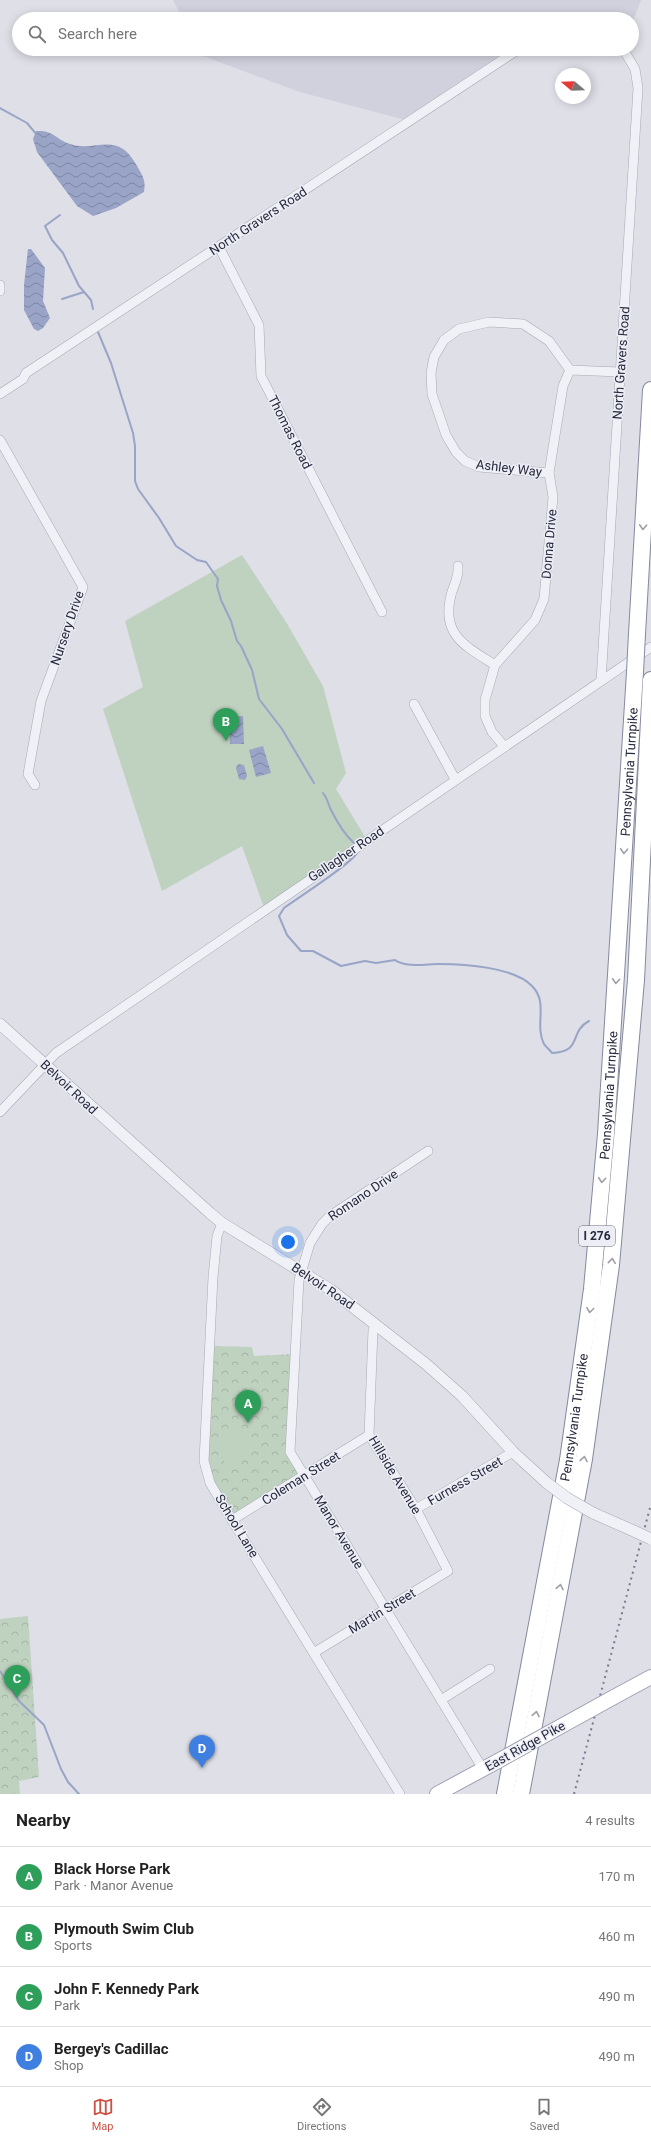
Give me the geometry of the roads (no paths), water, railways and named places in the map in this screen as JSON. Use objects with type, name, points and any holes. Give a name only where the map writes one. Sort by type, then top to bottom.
[{"type":"highway","name":"Pennsylvania Turnpike","points":[[505,1794],[568,1460],[592,1288],[606,1134],[651,390]]},
{"type":"highway","name":"Pennsylvania Turnpike","points":[[521,1794],[584,1459],[611,1264],[636,980],[651,680]]},
{"type":"main road","name":"East Ridge Pike","points":[[437,1794],[651,1677]]},
{"type":"street","name":"North Gravers Road","points":[[0,394],[23,379],[26,373],[508,56]]},
{"type":"street","name":"North Gravers Road","points":[[601,681],[638,88],[635,69],[627,56]]},
{"type":"street","name":"Thomas Road","points":[[219,247],[259,325],[261,376],[382,612]]},
{"type":"street","points":[[0,285],[0,291]]},
{"type":"street","name":"Ashley Way","points":[[549,473],[479,467],[465,461],[456,452],[446,436],[432,394],[431,373],[434,357],[444,340],[460,329],[489,322],[523,324],[549,341],[570,370]]},
{"type":"street","points":[[570,370],[620,372]]},
{"type":"street","name":"Donna Drive","points":[[504,746],[492,732],[485,716],[484,700],[495,665],[535,620],[544,599],[553,497],[549,473],[563,386],[570,370]]},
{"type":"street","name":"Nursery Drive","points":[[0,440],[83,587],[41,701],[28,774],[35,785]]},
{"type":"street","points":[[458,566],[459,576],[448,608],[450,627],[464,646],[495,665]]},
{"type":"street","name":"Gallagher Road","points":[[0,1112],[45,1066],[56,1052],[651,647]]},
{"type":"street","points":[[414,704],[455,779]]},
{"type":"street","name":"Belvoir Road","points":[[0,1024],[45,1066],[222,1223],[301,1270],[331,1290],[377,1325],[451,1386],[513,1452],[547,1483],[567,1498],[593,1513],[651,1539]]},
{"type":"street","name":"Romano Drive","points":[[301,1270],[315,1233],[330,1216],[428,1151]]},
{"type":"street","name":"School Lane","points":[[222,1223],[217,1236],[213,1277],[204,1461],[210,1483],[315,1652],[400,1794]]},
{"type":"street","name":"Manor Avenue","points":[[301,1270],[299,1280],[290,1452],[483,1769]]},
{"type":"street","name":"Hillside Avenue","points":[[377,1325],[373,1330],[369,1435],[416,1509],[448,1571]]},
{"type":"street","name":"Coleman Street","points":[[232,1520],[369,1435]]},
{"type":"street","name":"Furness Street","points":[[416,1509],[513,1452]]},
{"type":"street","name":"Martin Street","points":[[315,1652],[448,1571]]},
{"type":"street","points":[[441,1700],[490,1669]]},
{"type":"water","points":[[36,131],[51,133],[65,142],[80,146],[106,144],[122,148],[137,166],[144,179],[144,192],[116,208],[93,216],[77,206],[37,152],[33,139]]},
{"type":"water","points":[[28,249],[31,249],[45,268],[43,301],[50,318],[43,328],[38,331],[34,329],[24,310],[24,285]]},
{"type":"water","points":[[243,716],[244,744],[230,744],[229,717]]},
{"type":"water","points":[[263,746],[271,773],[256,777],[249,750]]},
{"type":"water","points":[[238,764],[244,765],[247,776],[245,780],[239,779],[236,768]]},
{"type":"waterway","points":[[0,108],[27,123],[37,135]]},
{"type":"waterway","points":[[60,215],[45,226],[52,240],[63,253],[79,286],[91,300],[93,309]]},
{"type":"waterway","points":[[62,299],[84,292]]},
{"type":"waterway","points":[[98,332],[111,363],[133,433],[135,446],[135,481],[138,489],[159,518],[176,546],[197,560],[206,562],[218,579],[217,586],[221,600],[231,621],[237,641],[241,646],[252,670],[259,699],[282,729],[314,783]]},
{"type":"waterway","points":[[323,793],[338,823],[354,843]]},
{"type":"waterway","points":[[358,851],[355,856],[337,871],[284,908],[279,916],[287,935],[301,951],[313,951],[341,966],[365,961],[376,963],[395,960],[410,965],[449,964],[475,966],[513,975],[524,980],[532,986],[537,993],[540,999],[541,1007],[541,1036],[544,1044],[552,1053],[562,1052],[568,1049],[575,1040],[579,1030],[589,1021]]},
{"type":"waterway","points":[[0,1671],[19,1701],[44,1725],[61,1769],[68,1782],[79,1794]]},
{"type":"railway","points":[[574,1794],[651,1504]]},
{"type":"place","name":"Plymouth Swim Club","points":[[226,741]]},
{"type":"place","name":"Black Horse Park","points":[[248,1423]]},
{"type":"place","name":"John F. Kennedy Park","points":[[17,1698]]},
{"type":"place","name":"Bergey's Cadillac","points":[[202,1768]]}]
